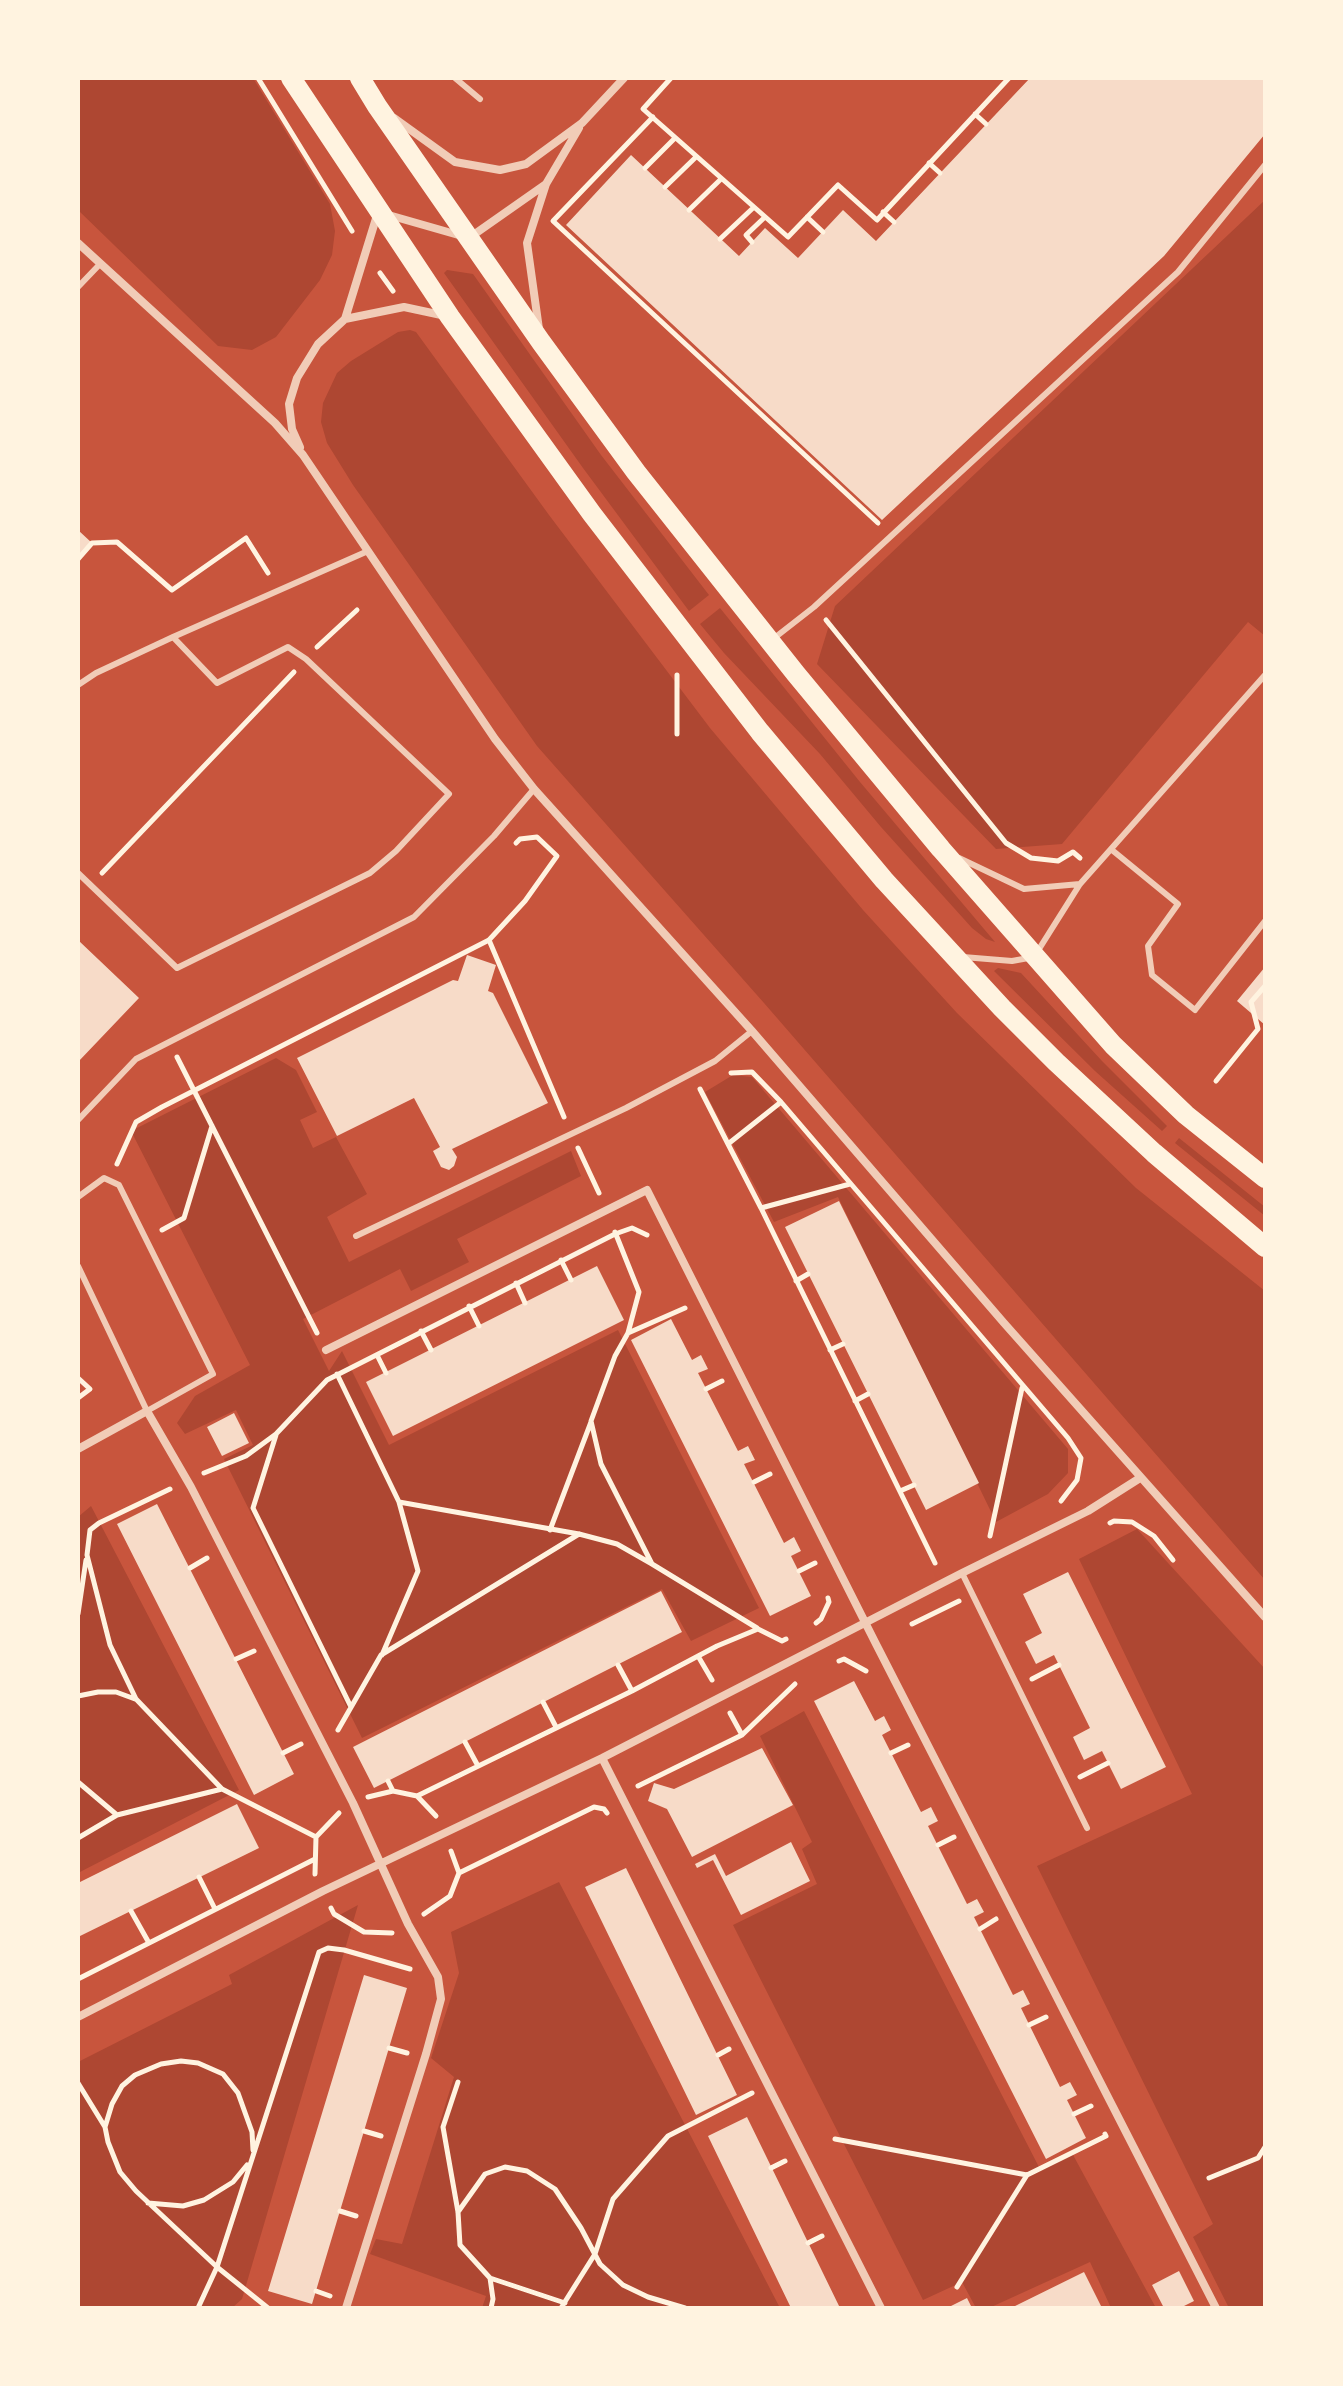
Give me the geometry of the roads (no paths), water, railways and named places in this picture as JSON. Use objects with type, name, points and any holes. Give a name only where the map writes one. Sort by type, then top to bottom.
[{"type":"main road","points":[[291,78],[450,317],[592,514],[760,732],[884,880],[1056,1062],[1154,1153],[1265,1247]]},
{"type":"main road","points":[[360,78],[541,342],[636,472],[770,642],[941,849],[1113,1045],[1186,1115],[1265,1178]]},
{"type":"street","points":[[377,106],[455,162],[500,170],[526,164],[582,123],[624,78]]},
{"type":"street","points":[[541,342],[527,243],[546,184],[582,123]]},
{"type":"street","points":[[303,455],[292,429],[289,404],[297,378],[318,344],[345,319],[378,212],[469,238],[546,184]]},
{"type":"street","points":[[78,243],[275,423],[303,455],[495,739],[534,789],[752,1031],[1140,1478],[1265,1617]]},
{"type":"street","points":[[345,319],[404,307],[450,317]]},
{"type":"street","points":[[326,1350],[647,1190],[1216,2308]]},
{"type":"street","points":[[78,1449],[147,1411],[187,1480],[353,1803],[408,1924],[438,1977],[441,1999],[426,2054],[346,2308]]},
{"type":"street","points":[[78,2017],[323,1891],[602,1758],[1088,1511],[1140,1478]]},
{"type":"street","points":[[602,1758],[881,2308]]},
{"type":"lane","points":[[455,78],[480,99]]},
{"type":"lane","points":[[770,642],[814,607],[1178,272],[1265,165]]},
{"type":"lane","points":[[78,287],[100,264]]},
{"type":"lane","points":[[78,685],[96,673],[173,637],[368,551]]},
{"type":"lane","points":[[78,873],[177,968],[370,873],[396,851],[449,794],[306,659],[288,647],[217,683],[173,637]]},
{"type":"lane","points":[[954,957],[1012,961],[1034,957],[1080,884],[1265,675]]},
{"type":"lane","points":[[78,1120],[136,1059],[414,917],[494,836],[534,789]]},
{"type":"lane","points":[[941,849],[1024,889],[1080,884]]},
{"type":"lane","points":[[1112,850],[1178,904],[1148,946],[1152,975],[1195,1010],[1265,921]]},
{"type":"lane","points":[[356,1236],[572,1135],[715,1061],[752,1031]]},
{"type":"lane","points":[[78,1197],[104,1178],[119,1185],[213,1374],[147,1411],[78,1266]]},
{"type":"lane","points":[[962,1573],[1087,1828]]}]
